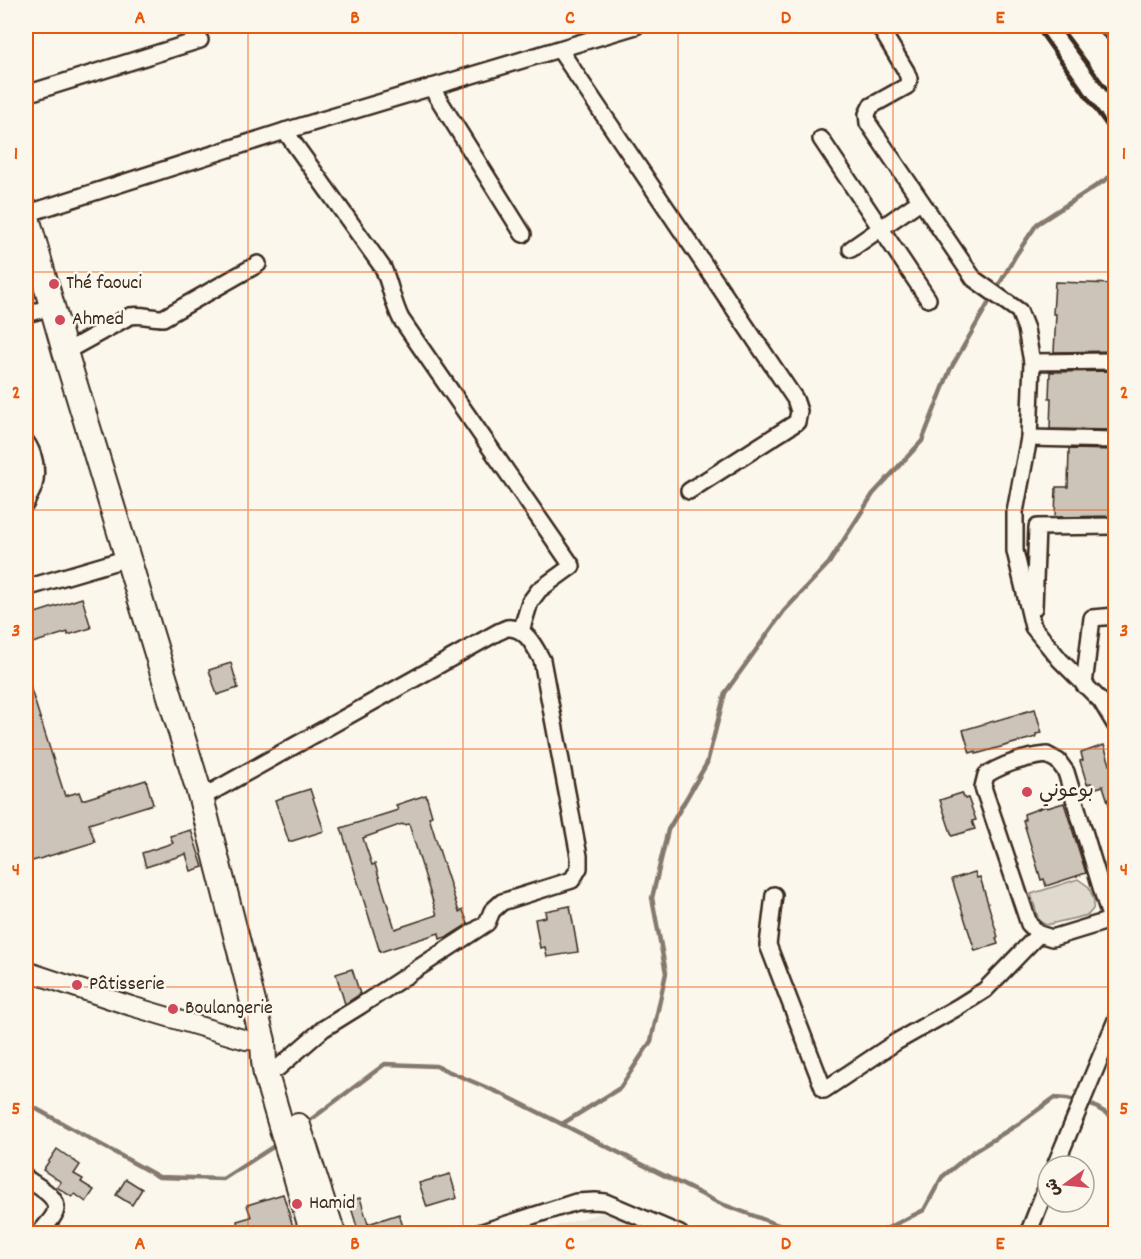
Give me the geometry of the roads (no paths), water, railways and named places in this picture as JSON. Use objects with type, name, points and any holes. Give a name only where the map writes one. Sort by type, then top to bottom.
[{"type":"main road","points":[[1110,26],[1116,30]]},
{"type":"main road","points":[[26,214],[65,352],[201,798],[263,1041],[264,1061],[282,1101],[307,1185],[313,1233]]},
{"type":"main road","points":[[263,1041],[278,1068],[282,1101]]},
{"type":"main road","points":[[307,1185],[333,1233]]},
{"type":"street","points":[[26,214],[285,131],[559,49],[608,30],[636,26]]},
{"type":"street","points":[[879,26],[909,79],[907,86],[871,106],[867,114],[868,123],[974,279],[1018,311],[1026,329],[1032,362],[1029,438],[1015,512],[1015,551],[1033,627],[1084,685],[1108,701],[1116,726]]},
{"type":"street","points":[[26,94],[200,40]]},
{"type":"street","points":[[559,49],[795,399],[799,411],[797,422],[688,491]]},
{"type":"street","points":[[431,87],[523,234]]},
{"type":"street","points":[[285,131],[383,268],[394,307],[401,319],[572,566],[539,590],[530,602],[521,631]]},
{"type":"street","points":[[821,139],[928,299]]},
{"type":"street","points":[[851,249],[920,201]]},
{"type":"street","points":[[65,352],[130,316],[163,318],[258,264]]},
{"type":"street","points":[[26,314],[52,307]]},
{"type":"street","points":[[1032,362],[1116,361]]},
{"type":"street","points":[[1029,438],[1116,440]]},
{"type":"street","points":[[26,442],[36,471],[34,485],[26,503]]},
{"type":"street","points":[[1033,627],[1037,527],[1116,526]]},
{"type":"street","points":[[26,588],[128,558]]},
{"type":"street","points":[[1084,685],[1092,618],[1116,616]]},
{"type":"street","points":[[201,798],[498,632],[508,628],[521,631],[534,644],[542,660],[579,856],[579,868],[572,880],[502,902],[492,910],[487,923],[323,1029],[278,1068]]},
{"type":"street","points":[[1047,754],[1058,761],[1066,772],[1114,925],[1052,938],[1039,934],[1029,924],[983,787],[986,775],[996,769],[1034,756],[1047,754]]},
{"type":"street","points":[[774,895],[768,945],[824,1090],[896,1042],[986,990],[1039,934]]},
{"type":"street","points":[[26,970],[132,1006],[246,1040],[263,1041]]},
{"type":"street","points":[[1060,1154],[1116,1020]]},
{"type":"street","points":[[26,1178],[52,1196],[55,1206],[54,1216],[39,1233]]},
{"type":"street","points":[[476,1233],[585,1200],[614,1205],[681,1233]]},
{"type":"street","points":[[1028,1233],[1036,1213]]},
{"type":"waterway","points":[[562,1124],[620,1088],[651,1041],[666,973],[652,898],[668,830],[707,763],[725,693],[784,611],[829,563],[873,494],[922,441],[950,370],[1016,255],[1037,224],[1116,173]]},
{"type":"waterway","points":[[305,1124],[385,1064],[436,1066],[504,1095],[719,1203],[803,1234]]},
{"type":"waterway","points":[[876,1234],[924,1210],[942,1177],[973,1152],[1020,1123],[1054,1098],[1094,1106],[1116,1119]]},
{"type":"waterway","points":[[26,1107],[33,1107],[159,1177],[223,1179],[279,1143]]},
{"type":"railway","points":[[1036,26],[1116,138]]},
{"type":"railway","points":[[1059,26],[1116,102]]},
{"type":"place","name":"Thé faouci","points":[[54,284]]},
{"type":"place","name":"Ahmed","points":[[60,320]]},
{"type":"place","name":"بوعوني","points":[[1027,792]]},
{"type":"place","name":"Pâtisserie","points":[[77,985]]},
{"type":"place","name":"Boulangerie","points":[[173,1009]]},
{"type":"place","name":"Hamid","points":[[297,1204]]}]
